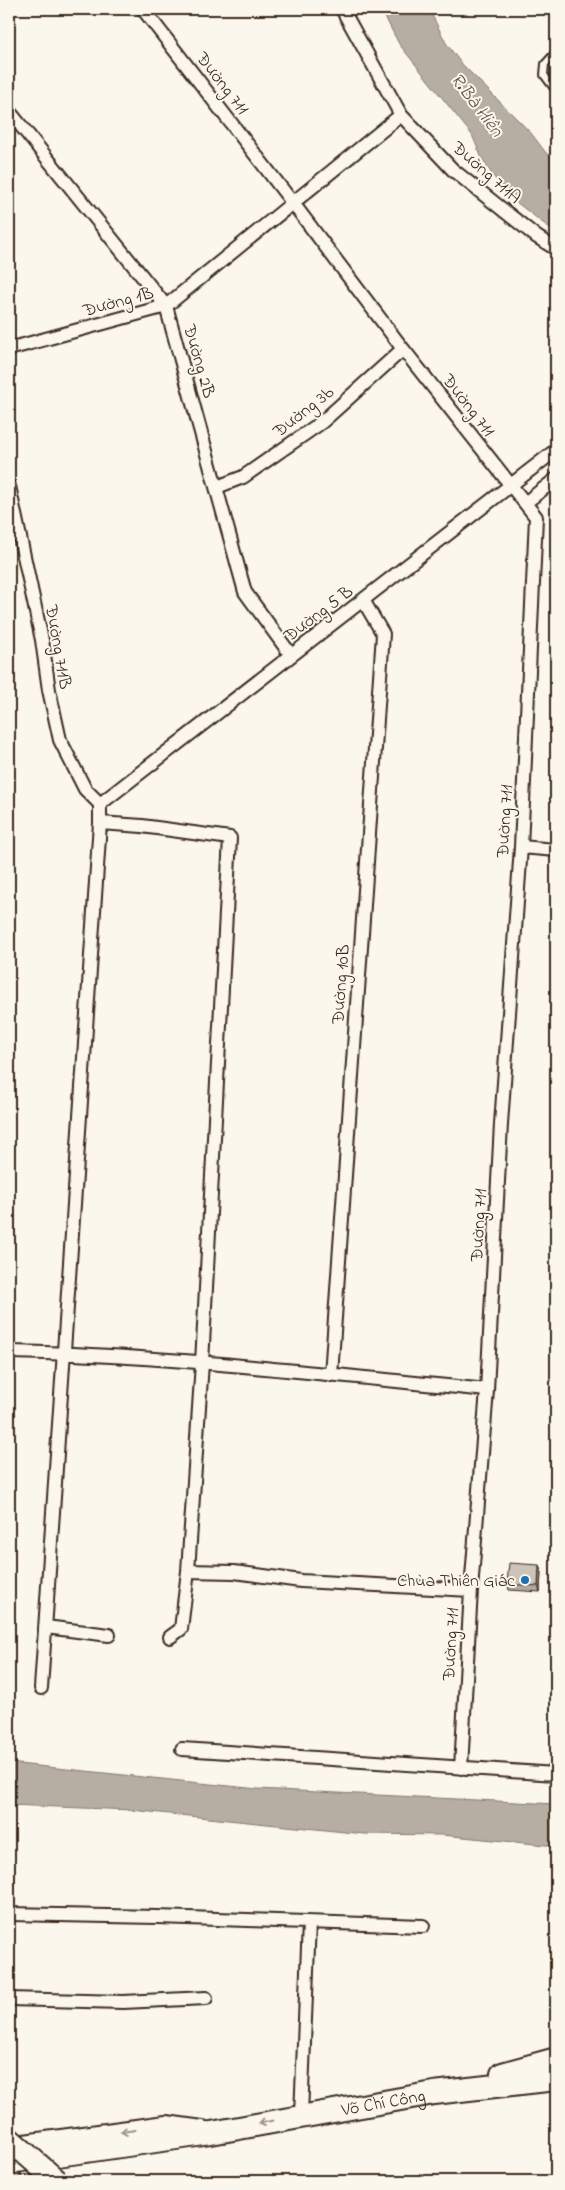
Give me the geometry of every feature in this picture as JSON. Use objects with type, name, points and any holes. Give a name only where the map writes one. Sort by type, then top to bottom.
[{"type":"highway","points":[[434,2093],[556,2059]]},
{"type":"highway","name":"Võ Chí Công","points":[[9,2162],[211,2133],[434,2093],[556,2079]]},
{"type":"highway","points":[[9,2139],[57,2181]]},
{"type":"main road","name":"Võ Chí Công","points":[[9,2147],[166,2126],[211,2133]]},
{"type":"street","name":"Đường 711","points":[[143,9],[403,349],[536,518],[521,847],[501,1124],[487,1390],[471,1590],[461,1768]]},
{"type":"street","name":"Đường 711A","points":[[342,9],[401,115],[453,170],[537,237],[556,249]]},
{"type":"street","name":"Đường 2B","points":[[9,111],[166,306],[245,592],[291,655]]},
{"type":"street","name":"Đường 1B","points":[[9,348],[166,306],[401,115]]},
{"type":"street","name":"Đường 3b","points":[[217,487],[243,477],[322,422],[403,349]]},
{"type":"street","name":"Đường 5 B","points":[[100,804],[556,450]]},
{"type":"street","points":[[526,503],[556,479]]},
{"type":"street","name":"Đường 711B","points":[[9,486],[42,640],[49,690],[60,740],[85,789],[100,804]]},
{"type":"street","name":"Đường 10B","points":[[331,1375],[383,634],[363,600]]},
{"type":"street","points":[[41,1688],[100,804]]},
{"type":"street","points":[[100,823],[142,826],[230,838],[202,1363],[188,1571],[181,1629],[170,1637]]},
{"type":"street","points":[[521,847],[556,850]]},
{"type":"street","points":[[9,1352],[63,1353],[202,1363],[487,1390]]},
{"type":"street","points":[[188,1571],[234,1572],[301,1581],[471,1590]]},
{"type":"street","points":[[46,1627],[109,1635]]},
{"type":"street","points":[[182,1749],[556,1774]]},
{"type":"street","points":[[9,1914],[423,1926]]},
{"type":"street","points":[[301,2116],[309,1922]]},
{"type":"street","points":[[9,1999],[123,2002],[206,1998]]},
{"type":"lane","points":[[556,52],[545,64],[544,75],[556,91]]},
{"type":"water","name":"R.Bà Hiên","points":[[381,9],[429,9],[446,43],[460,62],[531,133],[546,153],[556,160],[556,233],[516,202],[493,176],[481,156],[472,135],[399,44]]},
{"type":"water","points":[[9,1763],[258,1789],[556,1804],[556,1846],[442,1835],[364,1834],[131,1810],[9,1805]]},
{"type":"building","points":[[556,52],[556,64],[550,57]]},
{"type":"building","name":"Chùa Thiên Giác","points":[[509,1563],[539,1565],[538,1586],[507,1584]]},
{"type":"place","name":"Chùa Thiên Giác","points":[[525,1580]]}]
